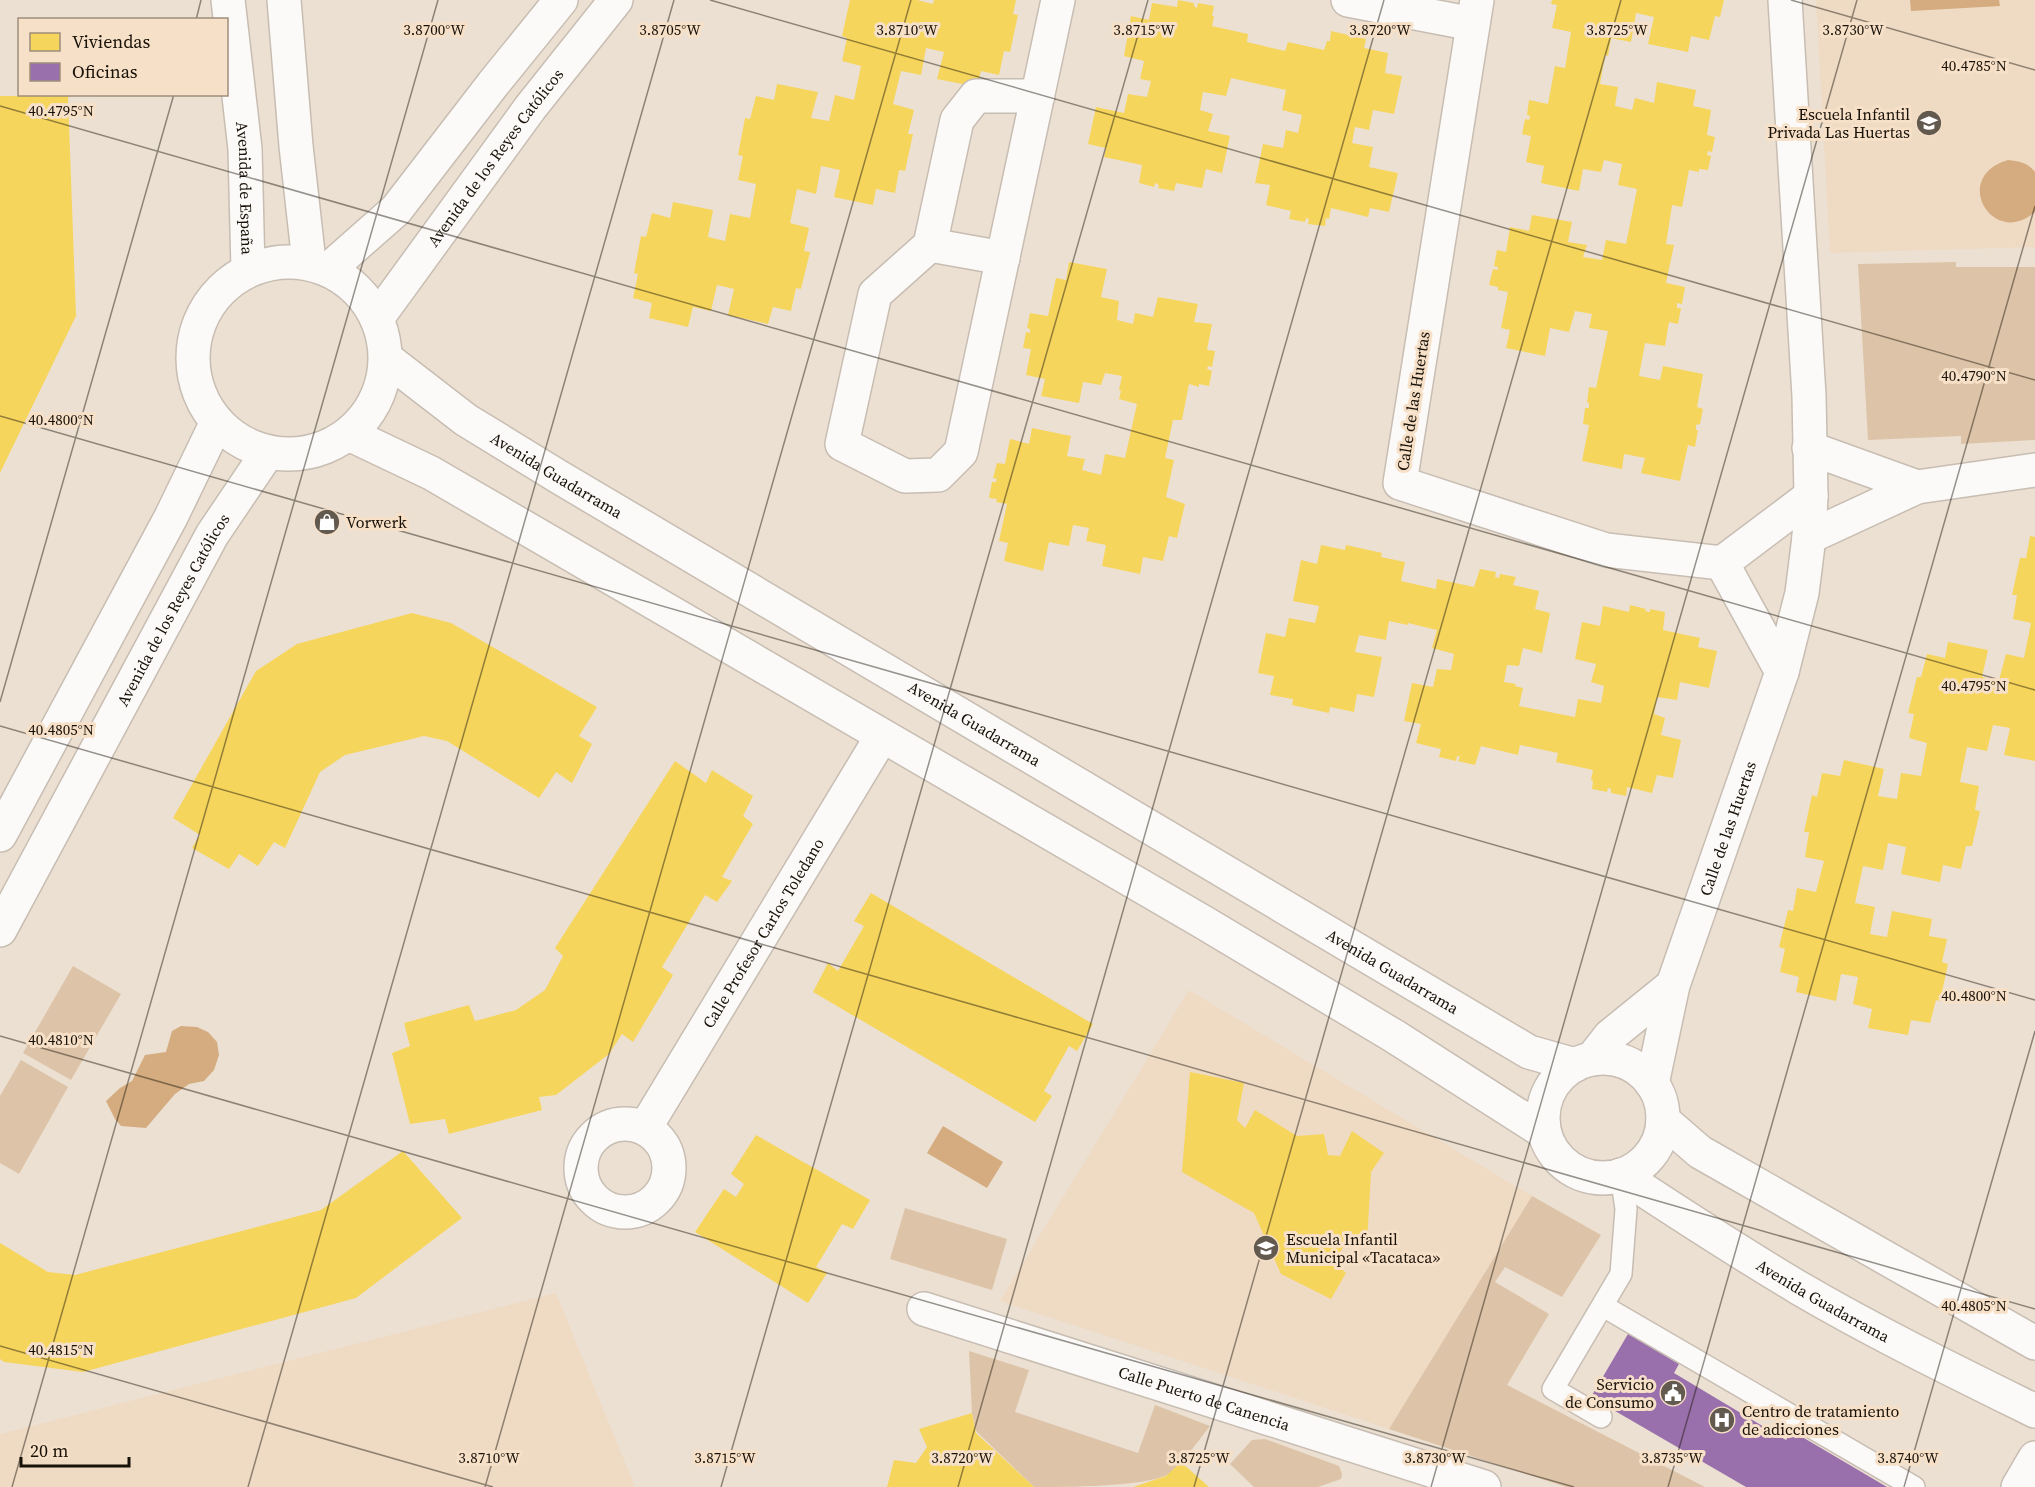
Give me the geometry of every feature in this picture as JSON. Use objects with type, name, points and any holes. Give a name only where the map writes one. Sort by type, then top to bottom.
[{"type":"street","name":"Avenida de España","points":[[228,0],[245,149],[248,270]]},
{"type":"street","points":[[284,0],[296,146],[319,266]]},
{"type":"street","points":[[319,266],[396,210],[561,0]]},
{"type":"street","name":"Avenida de los Reyes Católicos","points":[[378,317],[530,108],[616,0]]},
{"type":"street","points":[[1038,96],[976,96],[957,120],[930,245],[875,294],[842,444],[905,476],[938,476],[961,453],[1038,96],[1058,0]]},
{"type":"street","name":"Calle de las Huertas","points":[[1348,0],[1475,12],[1400,483],[1606,550],[1722,563]]},
{"type":"street","name":"Calle de las Huertas","points":[[1652,1084],[1673,985],[1782,672],[1802,593],[1809,537],[1811,496],[1809,396],[1785,0]]},
{"type":"street","points":[[930,245],[1003,258]]},
{"type":"street","points":[[278,261],[319,266],[358,288],[378,317],[387,359],[382,387],[369,414],[349,434],[324,448],[297,455],[268,452],[240,442],[217,423],[198,392],[192,356],[199,321],[218,290],[248,270],[278,261]]},
{"type":"street","name":"Avenida Guadarrama","points":[[387,359],[466,420],[1529,1052],[1584,1062]]},
{"type":"street","points":[[3,822],[171,517],[217,423]]},
{"type":"street","points":[[349,434],[431,473],[1213,928],[1403,1042],[1544,1132]]},
{"type":"street","points":[[1809,448],[1917,488]]},
{"type":"street","name":"Avenida de los Reyes Católicos","points":[[0,930],[212,535],[268,452]]},
{"type":"street","points":[[1809,537],[1917,488],[2035,470]]},
{"type":"street","points":[[1782,672],[1722,563],[1811,496]]},
{"type":"street","name":"Calle Profesor Carlos Toledano","points":[[645,1128],[882,736]]},
{"type":"street","points":[[1584,1062],[1610,1036],[1673,985]]},
{"type":"street","points":[[1609,1058],[1626,1063],[1641,1072],[1652,1084],[1662,1108],[1663,1120],[1655,1148],[1635,1169],[1605,1178],[1589,1176],[1573,1171],[1560,1161],[1550,1148],[1544,1132],[1542,1116],[1545,1101],[1552,1086],[1562,1073],[1584,1062],[1609,1058]]},
{"type":"street","points":[[1663,1120],[1700,1152],[2035,1343]]},
{"type":"street","name":"Avenida Guadarrama","points":[[1621,1175],[1801,1290],[1916,1352],[2035,1411]]},
{"type":"street","name":"Calle Puerto de Canencia","points":[[924,1309],[1484,1487]]},
{"type":"street","points":[[2018,1487],[2035,1458]]},
{"type":"lane","points":[[1601,1417],[1553,1389],[1621,1274],[1626,1209],[1621,1175]]},
{"type":"lane","points":[[1603,1306],[1914,1487]]},
{"type":"shaded area","name":"Escuela Infantil Privada Las Huertas","points":[[1816,0],[2035,0],[2035,247],[1830,253]]},
{"type":"shaded area","points":[[1910,0],[1999,0],[2000,6],[1911,11]]},
{"type":"shaded area","points":[[2008,160],[2023,163],[2035,172],[2035,212],[2019,221],[2005,222],[1993,216],[1984,206],[1980,194],[1982,180],[1991,169]]},
{"type":"shaded area","points":[[1956,262],[1956,267],[2035,267],[2035,440],[1961,444],[1961,436],[1868,440],[1858,264]]},
{"type":"shaded area","points":[[73,966],[121,994],[71,1080],[23,1053]]},
{"type":"shaded area","name":"Escuela Infantil Municipal «Tacataca»","points":[[1189,990],[1532,1196],[1389,1429],[1000,1301]]},
{"type":"shaded area","points":[[181,1026],[197,1027],[208,1032],[217,1042],[219,1055],[214,1070],[204,1081],[189,1084],[175,1094],[146,1128],[121,1126],[106,1101],[132,1081],[145,1055],[166,1052],[172,1031]]},
{"type":"shaded area","points":[[21,1060],[68,1087],[19,1174],[0,1163],[0,1096]]},
{"type":"shaded area","points":[[943,1126],[1003,1162],[987,1188],[927,1153]]},
{"type":"shaded area","points":[[1532,1196],[1601,1235],[1562,1297],[1505,1267],[1495,1282],[1549,1314],[1507,1385],[1705,1487],[1566,1487],[1389,1429]]},
{"type":"shaded area","points":[[905,1208],[1007,1239],[992,1290],[890,1259]]},
{"type":"shaded area","points":[[556,1293],[635,1487],[0,1487],[0,1434]]},
{"type":"shaded area","points":[[969,1351],[1029,1370],[1015,1412],[1138,1453],[1155,1405],[1210,1426],[1185,1458],[1167,1475],[1122,1484],[1034,1487],[976,1431],[972,1413]]},
{"type":"shaded area","points":[[1265,1439],[1339,1466],[1341,1479],[1318,1487],[1254,1487],[1230,1464],[1252,1440]]},
{"type":"building: Viviendas","points":[[850,0],[917,0],[933,4],[934,0],[1016,0],[1013,14],[1018,15],[1010,52],[1004,51],[999,75],[981,71],[977,87],[937,79],[944,52],[926,48],[921,75],[901,71],[893,104],[914,110],[908,134],[913,134],[905,171],[899,170],[895,193],[876,189],[873,205],[834,197],[840,170],[821,166],[816,194],[797,189],[790,223],[809,228],[804,251],[810,252],[801,289],[796,288],[791,311],[773,307],[768,324],[728,315],[734,289],[717,285],[711,311],[693,307],[688,327],[649,318],[652,303],[633,298],[638,274],[634,273],[641,236],[646,237],[652,213],[670,218],[673,202],[713,210],[708,237],[725,241],[730,214],[750,218],[756,184],[738,180],[743,156],[738,155],[745,118],[750,119],[756,96],[774,100],[777,84],[818,92],[811,118],[829,121],[835,95],[854,100],[861,66],[842,61],[847,38],[842,36]]},
{"type":"building: Viviendas","points":[[1178,0],[1194,3],[1197,8],[1198,3],[1214,6],[1212,26],[1248,34],[1247,42],[1285,51],[1288,42],[1324,50],[1327,41],[1330,41],[1331,31],[1366,39],[1364,48],[1388,53],[1385,73],[1402,76],[1394,114],[1373,110],[1369,130],[1355,127],[1352,143],[1373,147],[1369,167],[1398,173],[1389,212],[1370,208],[1368,217],[1331,208],[1325,226],[1308,224],[1309,219],[1306,218],[1305,222],[1289,219],[1291,211],[1266,205],[1270,185],[1255,183],[1263,144],[1283,148],[1286,130],[1298,133],[1302,115],[1282,110],[1286,90],[1231,78],[1226,96],[1203,92],[1200,110],[1213,114],[1208,131],[1230,136],[1222,173],[1206,169],[1202,188],[1176,183],[1174,191],[1158,188],[1159,185],[1155,183],[1154,187],[1139,183],[1142,165],[1104,157],[1106,148],[1088,144],[1096,107],[1124,113],[1128,94],[1147,97],[1151,81],[1140,79],[1144,61],[1124,56],[1131,16],[1149,20],[1152,3],[1177,7]]},
{"type":"building: Viviendas","points":[[1552,0],[1724,0],[1720,17],[1715,16],[1709,40],[1691,36],[1688,52],[1648,44],[1654,17],[1636,13],[1631,42],[1611,38],[1608,56],[1605,55],[1600,84],[1618,87],[1615,106],[1632,110],[1635,98],[1654,103],[1657,82],[1696,90],[1693,106],[1711,110],[1707,135],[1715,137],[1712,152],[1708,151],[1707,155],[1711,156],[1708,170],[1699,169],[1699,172],[1689,170],[1682,207],[1672,205],[1666,244],[1674,245],[1666,283],[1685,287],[1682,304],[1677,303],[1677,308],[1681,308],[1678,324],[1669,322],[1665,346],[1645,343],[1639,376],[1660,380],[1663,366],[1703,374],[1697,407],[1703,409],[1700,424],[1696,425],[1696,430],[1698,430],[1695,447],[1688,445],[1680,481],[1641,473],[1645,458],[1624,454],[1622,469],[1582,461],[1589,425],[1583,424],[1585,408],[1589,408],[1587,402],[1589,387],[1596,388],[1608,331],[1589,328],[1592,314],[1575,311],[1569,332],[1550,328],[1545,356],[1506,348],[1510,330],[1501,328],[1508,292],[1489,285],[1493,269],[1498,270],[1498,267],[1494,266],[1497,250],[1506,252],[1510,227],[1529,231],[1532,215],[1572,222],[1568,242],[1587,245],[1583,257],[1602,260],[1606,240],[1626,244],[1637,189],[1618,185],[1622,164],[1604,160],[1601,172],[1583,169],[1579,191],[1541,183],[1544,166],[1526,162],[1531,136],[1522,134],[1525,119],[1529,120],[1530,116],[1527,115],[1529,100],[1548,104],[1555,66],[1565,68],[1571,32],[1552,28],[1557,5],[1551,4]]},
{"type":"building: Viviendas","points":[[0,96],[68,96],[76,316],[0,473]]},
{"type":"building: Viviendas","points":[[1069,262],[1107,269],[1101,297],[1119,301],[1117,320],[1133,324],[1135,313],[1153,317],[1158,297],[1198,304],[1194,322],[1212,324],[1207,350],[1215,351],[1212,367],[1208,366],[1207,369],[1212,371],[1209,386],[1199,384],[1199,387],[1189,384],[1182,420],[1173,420],[1165,458],[1174,460],[1166,497],[1185,504],[1177,538],[1169,536],[1163,561],[1143,557],[1140,574],[1102,566],[1106,545],[1086,541],[1089,528],[1073,525],[1069,546],[1049,542],[1043,571],[1004,561],[1008,543],[999,541],[1007,504],[989,498],[992,482],[996,482],[997,479],[993,478],[997,463],[1005,464],[1010,439],[1029,444],[1032,428],[1071,436],[1067,456],[1085,459],[1082,470],[1101,475],[1105,454],[1125,458],[1137,404],[1119,399],[1122,376],[1105,373],[1101,385],[1083,382],[1079,403],[1041,396],[1045,379],[1026,375],[1031,349],[1023,348],[1026,332],[1030,333],[1030,329],[1027,328],[1030,313],[1048,316],[1056,278],[1066,280]]},
{"type":"building: Viviendas","points":[[2030,536],[2035,537],[2035,761],[2004,755],[2010,728],[1993,725],[1987,751],[1967,747],[1960,782],[1979,786],[1975,810],[1980,811],[1972,846],[1966,846],[1961,869],[1943,865],[1940,882],[1901,874],[1906,847],[1888,843],[1883,870],[1863,866],[1855,903],[1875,907],[1870,934],[1887,937],[1892,911],[1932,919],[1929,936],[1947,939],[1942,962],[1948,964],[1940,1001],[1936,1000],[1930,1023],[1911,1020],[1908,1035],[1868,1028],[1872,1009],[1853,1004],[1858,977],[1841,974],[1836,1001],[1796,992],[1799,977],[1780,972],[1785,949],[1779,947],[1788,910],[1793,911],[1797,888],[1816,892],[1824,861],[1805,857],[1809,832],[1804,832],[1812,795],[1817,797],[1822,773],[1840,776],[1844,760],[1884,769],[1878,796],[1897,799],[1901,773],[1921,776],[1927,743],[1909,738],[1914,714],[1908,713],[1917,677],[1921,677],[1927,654],[1945,658],[1948,642],[1988,650],[1982,677],[1999,680],[2006,654],[2024,658],[2031,623],[2013,619],[2017,595],[2012,595],[2020,558],[2026,558]]},
{"type":"building: Viviendas","points":[[1321,545],[1345,550],[1346,545],[1382,553],[1381,557],[1405,562],[1401,581],[1436,589],[1437,579],[1474,587],[1480,569],[1496,572],[1495,577],[1499,578],[1500,574],[1516,577],[1513,585],[1539,591],[1535,609],[1550,613],[1542,653],[1523,648],[1519,666],[1507,665],[1504,682],[1523,688],[1519,706],[1575,717],[1578,699],[1601,703],[1604,686],[1591,682],[1596,664],[1575,659],[1582,622],[1600,626],[1603,606],[1629,612],[1630,605],[1650,612],[1650,609],[1665,612],[1663,630],[1700,638],[1698,647],[1717,651],[1709,688],[1680,682],[1677,700],[1657,697],[1654,714],[1665,718],[1661,735],[1681,740],[1673,778],[1657,775],[1652,793],[1627,787],[1626,796],[1611,793],[1611,789],[1608,788],[1607,792],[1592,789],[1593,770],[1556,762],[1558,753],[1520,745],[1518,755],[1481,746],[1475,765],[1458,761],[1460,757],[1457,756],[1456,761],[1439,757],[1441,749],[1416,743],[1421,724],[1404,721],[1412,683],[1433,687],[1437,669],[1451,670],[1454,654],[1432,648],[1437,630],[1408,623],[1408,625],[1389,621],[1386,640],[1359,635],[1355,652],[1382,657],[1374,697],[1357,694],[1354,712],[1330,707],[1329,713],[1292,705],[1293,699],[1270,695],[1274,676],[1258,673],[1266,633],[1285,637],[1289,618],[1315,623],[1319,606],[1293,601],[1301,560],[1317,564]]},
{"type":"building: Viviendas","points":[[412,613],[451,623],[597,707],[579,736],[592,744],[572,783],[556,772],[539,798],[447,741],[424,736],[345,755],[320,772],[285,848],[274,842],[258,866],[239,854],[229,869],[192,848],[200,835],[173,818],[256,671],[297,644]]},
{"type":"building: Viviendas","points":[[675,761],[706,783],[712,770],[753,796],[743,816],[753,824],[722,877],[732,881],[717,902],[705,895],[662,967],[673,975],[633,1042],[622,1034],[609,1054],[556,1095],[539,1097],[542,1110],[449,1134],[445,1119],[410,1124],[392,1053],[410,1046],[404,1023],[469,1005],[475,1021],[516,1010],[545,990],[563,956],[555,948]]},
{"type":"building: Viviendas","points":[[871,893],[1093,1024],[1077,1051],[1069,1046],[1044,1091],[1052,1096],[1035,1122],[813,992],[828,963],[838,971],[864,926],[854,921]]},
{"type":"building: Viviendas","points":[[1190,1072],[1244,1083],[1237,1120],[1245,1128],[1255,1110],[1297,1136],[1324,1134],[1328,1155],[1340,1156],[1352,1131],[1384,1153],[1371,1172],[1367,1244],[1345,1244],[1334,1262],[1346,1273],[1331,1299],[1281,1274],[1254,1213],[1182,1172]]},
{"type":"building: Viviendas","points":[[756,1135],[870,1200],[853,1229],[842,1224],[816,1267],[827,1273],[808,1303],[695,1232],[724,1189],[736,1197],[744,1184],[731,1174]]},
{"type":"building: Viviendas","points":[[403,1151],[462,1218],[356,1298],[83,1372],[4,1362],[0,1359],[0,1243],[48,1272],[75,1275],[321,1210]]},
{"type":"building: Viviendas","points":[[972,1413],[976,1433],[1034,1487],[887,1487],[894,1460],[916,1463],[927,1447],[919,1429]]},
{"type":"building: Viviendas","points":[[1181,1462],[1209,1487],[1133,1487],[1166,1476]]},
{"type":"building: Oficinas","points":[[1628,1334],[1679,1364],[1674,1373],[1786,1440],[1792,1431],[1887,1487],[1746,1487],[1591,1397]]},
{"type":"place","name":"Escuela Infantil Privada Las Huertas","points":[[1929,123]]},
{"type":"place","name":"Vorwerk","points":[[327,522]]},
{"type":"place","name":"Escuela Infantil Municipal «Tacataca»","points":[[1266,1248]]},
{"type":"place","name":"Servicio de Consumo","points":[[1673,1393]]},
{"type":"place","name":"Centro de tratamiento de adicciones","points":[[1722,1420]]}]
